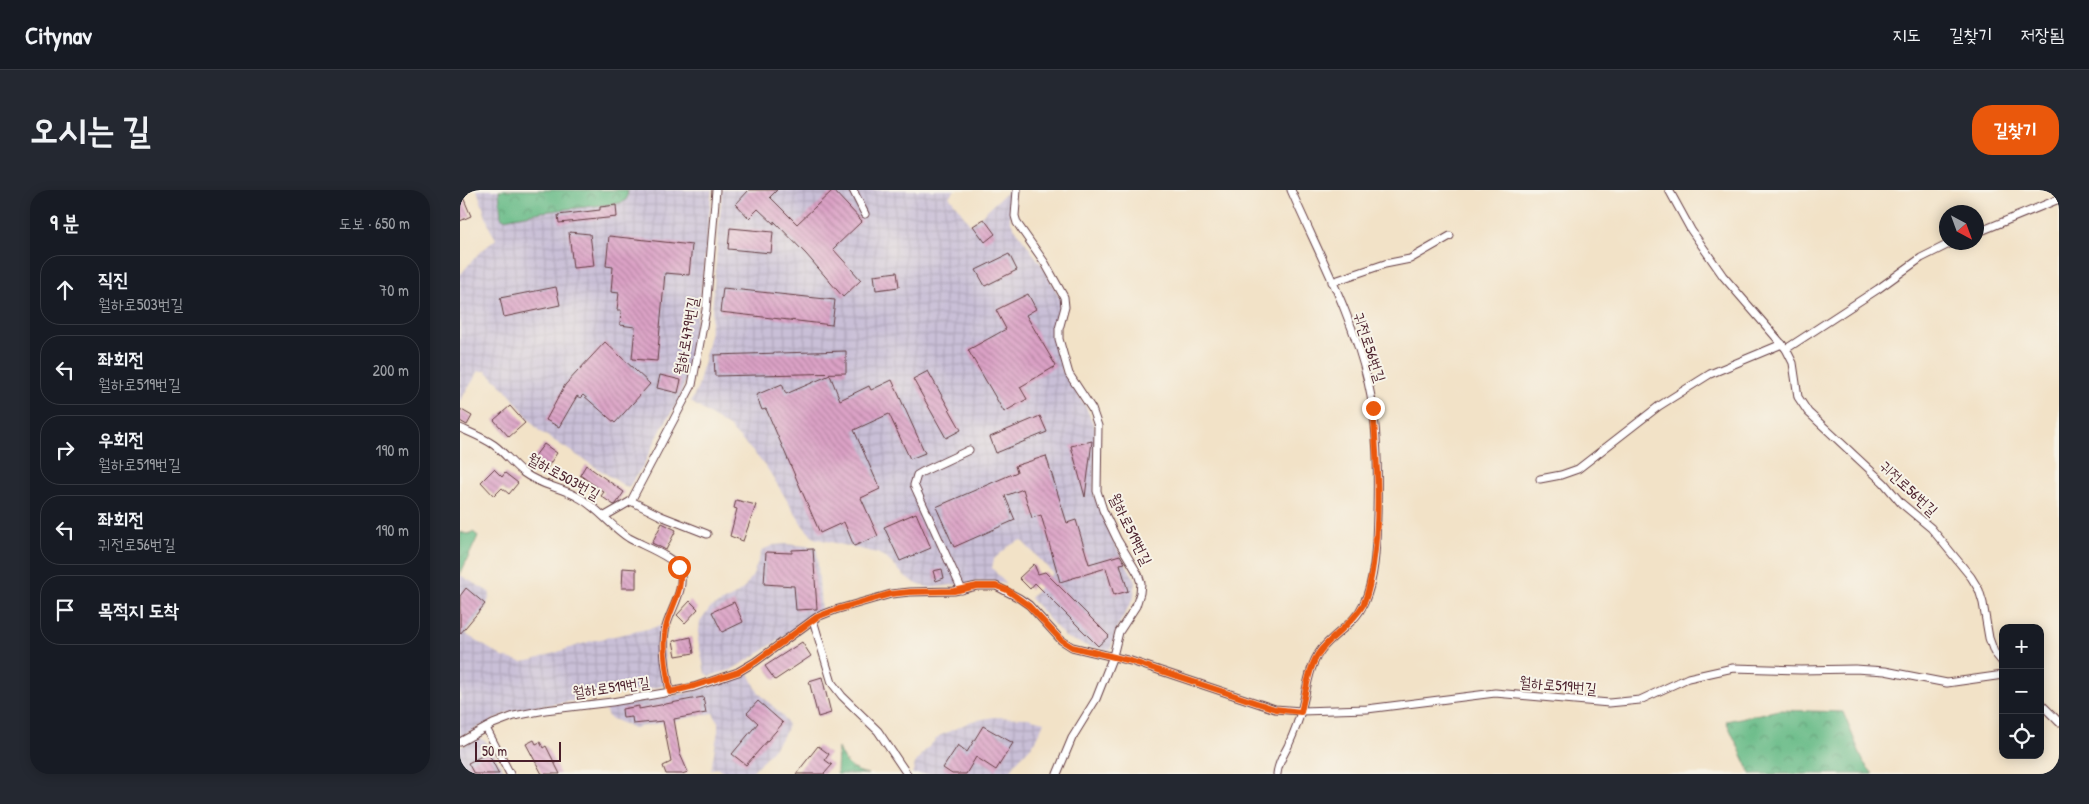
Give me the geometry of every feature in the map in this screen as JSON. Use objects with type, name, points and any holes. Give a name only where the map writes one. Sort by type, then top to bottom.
[{"type":"lane","name":"월하로479번길","points":[[631,501],[692,385],[706,310],[716,190]]},
{"type":"lane","points":[[853,190],[865,214]]},
{"type":"lane","name":"월하로519번길","points":[[1017,190],[1015,216],[1017,223],[1045,263],[1064,297],[1065,307],[1059,329],[1069,374],[1092,409],[1098,426],[1097,491],[1110,524],[1141,583],[1136,606],[1119,632],[1113,656],[1096,699],[1072,738],[1057,774]]},
{"type":"lane","name":"귀전로56번길","points":[[1277,774],[1278,763],[1288,746],[1301,712],[1312,670],[1321,650],[1353,620],[1364,604],[1369,588],[1376,543],[1377,494],[1373,408],[1362,357],[1332,282],[1291,190]]},
{"type":"lane","name":"귀전로56번길","points":[[1669,190],[1681,214],[1723,276],[1784,346],[1793,363],[1798,397],[1808,412],[1884,483],[1901,503],[1931,528],[1971,577],[1979,590],[1989,638],[1994,652],[1999,658]]},
{"type":"lane","points":[[1984,230],[2059,199]]},
{"type":"lane","points":[[1332,282],[1385,264],[1410,258],[1450,236]]},
{"type":"lane","points":[[1540,479],[1578,469],[1659,406],[1710,374],[1784,346],[1878,289],[1920,258],[1939,249]]},
{"type":"lane","name":"월하로503번길","points":[[460,428],[494,445],[526,474],[542,484],[577,496],[605,516],[628,537],[673,560],[679,567],[681,574],[678,596],[667,623],[665,634],[665,658],[670,692]]},
{"type":"lane","points":[[962,590],[914,485],[917,475],[969,450]]},
{"type":"lane","name":"월하로503번길","points":[[605,516],[631,501]]},
{"type":"lane","points":[[631,501],[660,516],[707,534]]},
{"type":"lane","name":"월하로519번길","points":[[460,742],[514,716],[670,692],[738,672],[814,620],[835,610],[890,594],[962,590],[977,586],[996,586],[1007,590],[1029,606],[1061,640],[1072,647],[1113,656],[1181,677],[1257,704],[1275,709],[1301,712],[1367,709],[1495,693],[1625,703],[1640,700],[1688,678],[1733,668],[1801,670],[1855,668],[1885,671],[1947,684],[1999,676]]},
{"type":"lane","points":[[814,620],[832,683],[836,690],[878,731],[907,774]]},
{"type":"lane","points":[[2044,707],[2059,722]]},
{"type":"lane","points":[[486,728],[510,774]]},
{"type":"shaded area","points":[[477,190],[499,190],[500,210],[504,219],[541,212],[620,203],[628,194],[628,190],[712,190],[702,282],[688,374],[679,400],[662,428],[643,466],[628,488],[539,431],[506,390],[486,371],[479,371],[460,401],[460,275],[478,254],[496,239],[490,229]]},
{"type":"shaded area","points":[[722,190],[955,190],[949,196],[971,225],[1009,190],[1012,190],[1010,219],[1013,226],[1044,268],[1061,300],[1055,331],[1062,370],[1086,407],[1095,428],[1094,494],[1112,539],[1135,582],[1134,597],[1117,628],[1109,650],[1090,647],[1065,637],[1030,598],[1053,573],[1021,540],[1009,546],[994,559],[992,568],[1006,584],[982,581],[930,588],[917,584],[906,577],[885,557],[877,553],[814,538],[803,526],[767,468],[754,453],[730,428],[691,402],[698,387],[710,334]]},
{"type":"shaded area","points":[[786,544],[815,547],[817,551],[821,610],[761,652],[731,670],[709,676],[705,673],[698,640],[700,622],[710,608],[734,596],[744,588],[753,575],[762,550],[774,545]]},
{"type":"shaded area","points":[[460,575],[489,592],[490,595],[485,610],[466,632],[467,635],[503,657],[522,662],[533,660],[591,641],[661,626],[663,627],[666,684],[660,687],[520,709],[507,713],[460,737]]},
{"type":"shaded area","points":[[748,671],[758,692],[782,715],[788,725],[785,733],[774,748],[750,774],[725,774],[718,768],[711,769],[718,731],[718,722],[713,713],[634,728],[607,715],[606,710],[608,707],[677,695],[710,687]]},
{"type":"shaded area","points":[[994,717],[1028,718],[1044,722],[1036,741],[1016,762],[1009,774],[912,774],[915,764],[921,755],[939,736],[972,721]]},
{"type":"shaded area","points":[[479,738],[487,742],[506,774],[460,774],[460,747]]},
{"type":"green space","points":[[499,190],[628,190],[627,198],[620,203],[541,212],[504,219],[501,217]]},
{"type":"green space","points":[[460,532],[467,534],[473,532],[478,536],[460,575]]},
{"type":"green space","points":[[1779,710],[1843,712],[1864,763],[1873,774],[1751,774],[1726,721]]},
{"type":"green space","points":[[838,748],[849,766],[857,771],[868,774],[837,774]]},
{"type":"building","points":[[460,190],[471,216],[460,221]]},
{"type":"building","points":[[749,190],[777,190],[770,197],[797,224],[833,190],[862,221],[833,249],[861,280],[843,297],[806,254],[774,221],[774,224],[758,209],[749,218],[736,204]]},
{"type":"building","points":[[616,205],[617,217],[559,223],[558,215],[600,210],[600,207]]},
{"type":"building","points":[[984,219],[995,234],[985,242],[973,226]]},
{"type":"building","points":[[730,228],[773,232],[771,253],[728,249]]},
{"type":"building","points":[[569,232],[590,234],[594,266],[573,268]]},
{"type":"building","points":[[609,236],[692,245],[689,275],[665,273],[657,361],[632,359],[635,327],[620,325],[621,310],[617,310],[619,293],[611,292],[613,267],[606,266]]},
{"type":"building","points":[[1009,254],[1017,270],[985,286],[976,270]]},
{"type":"building","points":[[897,272],[899,287],[876,290],[874,275]]},
{"type":"building","points":[[556,287],[560,305],[504,317],[500,298]]},
{"type":"building","points":[[723,288],[835,300],[832,325],[720,312]]},
{"type":"building","points":[[1028,294],[1036,309],[1026,315],[1056,366],[1020,387],[1027,399],[1004,412],[968,350],[1006,329],[996,310]]},
{"type":"building","points":[[605,342],[650,384],[615,423],[583,395],[580,398],[577,396],[559,427],[546,420],[565,385]]},
{"type":"building","points":[[846,351],[846,373],[715,376],[714,355]]},
{"type":"building","points":[[928,371],[961,430],[946,438],[913,379]]},
{"type":"building","points":[[660,375],[681,380],[678,393],[657,388]]},
{"type":"building","points":[[830,375],[840,400],[869,386],[871,390],[892,380],[925,453],[910,459],[889,414],[854,430],[880,489],[861,498],[878,536],[854,546],[844,522],[820,533],[766,409],[762,410],[756,395],[782,384],[786,394]]},
{"type":"building","points":[[510,406],[525,423],[509,437],[494,420]]},
{"type":"building","points":[[460,409],[472,416],[467,425],[460,421]]},
{"type":"building","points":[[1040,416],[1047,432],[996,453],[990,437]]},
{"type":"building","points":[[1092,441],[1085,497],[1071,446]]},
{"type":"building","points":[[544,444],[557,453],[545,471],[531,461]]},
{"type":"building","points":[[1046,456],[1067,523],[1076,520],[1089,564],[1120,555],[1125,563],[1120,564],[1128,591],[1114,595],[1106,568],[1060,582],[1041,515],[1032,518],[1023,489],[1005,496],[1015,520],[954,547],[936,507],[1017,472],[1015,466]]},
{"type":"building","points":[[586,465],[624,492],[616,504],[614,505],[601,496],[604,492],[580,475]]},
{"type":"building","points":[[494,469],[502,477],[505,473],[518,483],[509,494],[502,488],[494,496],[481,482]]},
{"type":"building","points":[[736,500],[756,505],[743,541],[730,536],[737,509],[734,508]]},
{"type":"building","points":[[916,513],[931,548],[900,561],[884,527]]},
{"type":"building","points":[[662,523],[676,530],[666,550],[652,543]]},
{"type":"building","points":[[813,549],[817,609],[796,610],[794,586],[764,584],[766,552],[792,553],[792,550]]},
{"type":"building","points":[[1034,564],[1038,574],[1045,572],[1109,636],[1098,646],[1035,583],[1030,589],[1019,578]]},
{"type":"building","points":[[623,568],[636,569],[636,588],[622,588]]},
{"type":"building","points":[[942,569],[944,578],[936,581],[933,571]]},
{"type":"building","points":[[466,588],[485,604],[460,634],[460,596]]},
{"type":"building","points":[[690,601],[698,609],[685,623],[677,615]]},
{"type":"building","points":[[734,602],[743,622],[722,632],[712,612]]},
{"type":"building","points":[[691,637],[694,653],[676,656],[673,641]]},
{"type":"building","points":[[802,642],[811,656],[775,680],[765,666]]},
{"type":"building","points":[[822,677],[831,713],[818,717],[809,681]]},
{"type":"building","points":[[703,697],[706,713],[674,719],[680,754],[688,772],[666,774],[663,766],[671,762],[663,721],[633,724],[632,717],[623,718],[622,709],[639,706],[639,709]]},
{"type":"building","points":[[758,701],[783,723],[746,765],[732,754],[758,723],[747,713]]},
{"type":"building","points":[[983,726],[1013,743],[996,770],[976,757],[966,774],[952,774],[943,768],[958,745],[967,752]]},
{"type":"building","points":[[534,740],[536,744],[540,742],[543,748],[546,746],[560,774],[542,774],[526,744]]},
{"type":"building","points":[[818,746],[829,754],[825,760],[832,765],[824,774],[796,774]]},
{"type":"building","points":[[488,753],[499,774],[474,774],[468,763]]},
{"type":"route","points":[[679,567],[681,574],[678,596],[667,623],[665,634],[665,658],[670,692],[738,672],[778,647],[817,617],[835,610],[890,594],[910,592],[931,593],[977,586],[996,586],[1020,598],[1061,640],[1072,647],[1131,661],[1257,704],[1275,709],[1301,712],[1312,670],[1321,650],[1353,620],[1364,604],[1369,588],[1376,543],[1378,503],[1373,408]]}]
